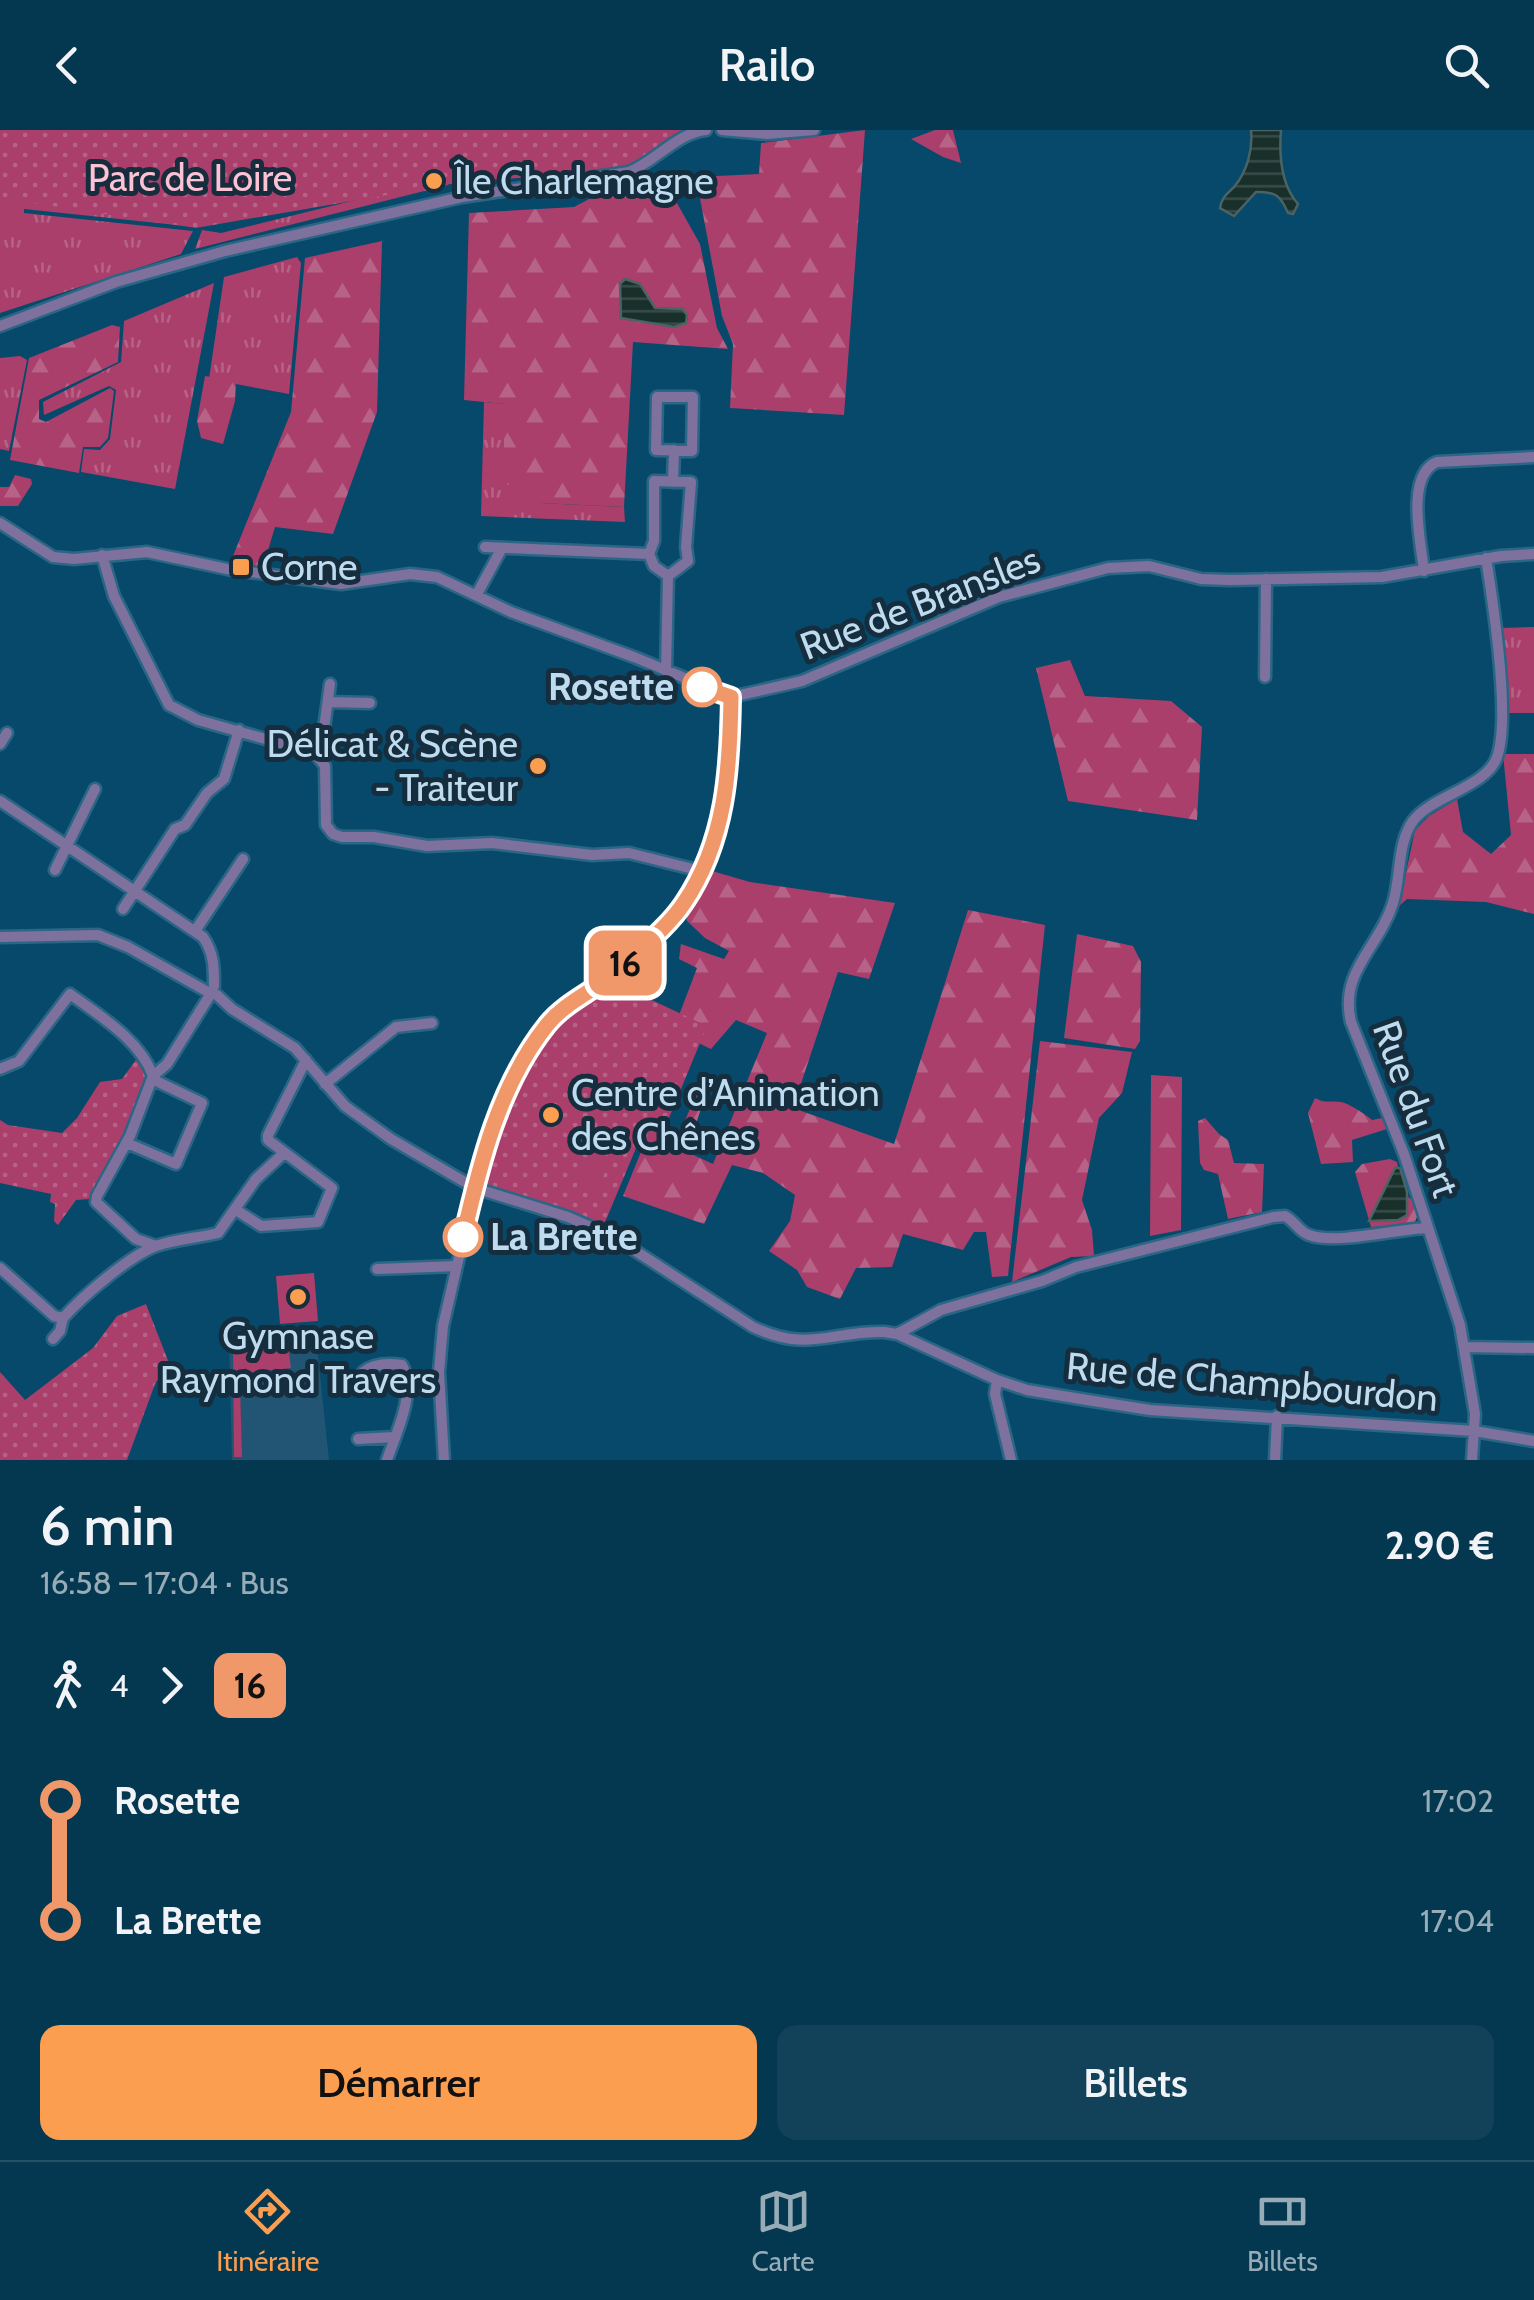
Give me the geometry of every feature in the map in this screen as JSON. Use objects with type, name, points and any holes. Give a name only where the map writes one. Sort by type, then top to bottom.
[{"type":"street","points":[[0,326],[116,282],[225,251],[462,197],[612,176],[644,166],[693,132],[706,130]]},
{"type":"street","points":[[722,130],[767,134],[814,130]]},
{"type":"street","points":[[657,396],[694,397],[692,451],[674,450],[656,450],[657,396]]},
{"type":"street","points":[[673,482],[674,450]]},
{"type":"street","points":[[1424,571],[1418,487],[1424,470],[1437,462],[1534,457]]},
{"type":"street","points":[[654,481],[691,482],[688,561],[668,576],[654,566],[649,554],[654,541],[654,481]]},
{"type":"street","points":[[0,523],[53,557],[160,554],[226,569],[324,583],[436,576],[510,612],[713,692],[737,696],[726,798],[701,872],[682,906],[618,970],[559,1013],[535,1042],[506,1091],[475,1188],[443,1326],[439,1372],[444,1460]]},
{"type":"street","points":[[485,548],[649,554]]},
{"type":"street","points":[[477,594],[502,548]]},
{"type":"street","name":"Rue de Bransles","points":[[737,696],[821,674],[999,597],[1108,568],[1149,566],[1201,579],[1382,576],[1534,554]]},
{"type":"street","points":[[102,555],[114,596],[169,706],[198,720],[314,753],[324,766],[326,824],[333,834],[427,846],[492,843],[592,856],[629,853],[701,872]]},
{"type":"street","name":"Rue du Fort","points":[[1472,1460],[1476,1414],[1465,1347],[1404,1154],[1351,1022],[1348,991],[1392,908],[1407,833],[1413,821],[1483,774],[1498,756],[1500,683],[1486,558]]},
{"type":"street","points":[[666,671],[668,576]]},
{"type":"street","points":[[1265,677],[1266,578]]},
{"type":"street","points":[[320,758],[330,684]]},
{"type":"street","points":[[328,702],[370,703]]},
{"type":"street","points":[[123,909],[175,829],[186,825],[207,793],[224,779],[239,730]]},
{"type":"street","points":[[55,870],[95,789]]},
{"type":"street","points":[[0,801],[195,931],[211,949],[212,992],[167,1064],[153,1077],[96,1202],[136,1239],[156,1246]]},
{"type":"street","points":[[195,931],[243,859]]},
{"type":"street","name":"Rue de Champbourdon","points":[[0,937],[98,935],[128,947],[204,993],[212,992],[295,1048],[345,1106],[391,1139],[475,1188],[568,1218],[614,1238],[753,1327],[777,1338],[804,1342],[868,1332],[897,1334],[1027,1390],[1150,1410],[1474,1431],[1534,1441]]},
{"type":"street","points":[[0,1068],[20,1061],[70,994],[109,1022],[148,1060],[153,1077],[202,1103],[176,1164],[126,1142]]},
{"type":"street","points":[[325,1084],[396,1027],[432,1023]]},
{"type":"street","points":[[148,1060],[167,1064]]},
{"type":"street","points":[[236,1210],[261,1226],[318,1222],[332,1188],[268,1140],[306,1060]]},
{"type":"street","points":[[53,1340],[63,1318],[82,1297],[134,1258],[156,1246],[218,1233],[256,1179],[283,1154]]},
{"type":"street","points":[[897,1334],[942,1310],[1076,1267],[1273,1217],[1285,1216],[1304,1233],[1318,1237],[1427,1228]]},
{"type":"street","points":[[134,1258],[136,1239]]},
{"type":"street","points":[[377,1269],[457,1266]]},
{"type":"street","points":[[0,1268],[54,1316],[63,1318]]},
{"type":"street","points":[[1465,1347],[1534,1348]]},
{"type":"street","points":[[363,1372],[371,1366],[393,1363],[406,1370],[408,1386],[386,1460]]},
{"type":"street","points":[[997,1380],[995,1394],[1011,1460]]},
{"type":"street","points":[[1275,1460],[1277,1416]]},
{"type":"street","points":[[358,1439],[394,1436]]},
{"type":"shaded area","points":[[1251,130],[1281,130],[1282,169],[1298,204],[1293,214],[1276,196],[1263,192],[1256,192],[1234,216],[1220,208],[1246,168]]},
{"type":"shaded area","points":[[625,279],[640,284],[655,308],[682,309],[687,315],[686,323],[674,327],[621,318],[620,284]]},
{"type":"shaded area","points":[[1395,1168],[1400,1168],[1407,1192],[1407,1215],[1398,1220],[1369,1221]]},
{"type":"shaded area","points":[[315,1328],[329,1460],[232,1460],[229,1338]]},
{"type":"green space","points":[[0,130],[186,226],[24,209],[24,213],[193,231],[181,254],[0,313]]},
{"type":"green space","name":"Parc de Loire","points":[[0,130],[691,130],[641,163],[614,171],[462,182],[196,228],[0,198]]},
{"type":"green space","points":[[865,130],[844,415],[730,408],[733,344],[722,316],[696,177],[759,174],[761,143]]},
{"type":"green space","points":[[935,130],[953,130],[961,163],[911,139]]},
{"type":"green space","points":[[449,183],[195,249],[202,230],[221,233],[372,196]]},
{"type":"green space","points":[[669,189],[700,244],[717,328],[728,349],[633,342],[624,507],[540,503],[503,482],[505,404],[464,400],[469,213],[574,207],[589,199]]},
{"type":"green space","points":[[382,241],[377,412],[333,534],[275,527],[262,570],[229,566],[291,412],[305,258]]},
{"type":"green space","points":[[297,257],[301,263],[289,394],[209,379],[224,277]]},
{"type":"green space","points":[[214,283],[175,489],[81,472],[84,449],[100,450],[110,439],[116,390],[109,386],[44,415],[43,402],[121,362],[124,321]]},
{"type":"green space","points":[[112,325],[120,327],[118,362],[39,400],[39,419],[46,422],[110,388],[114,391],[108,438],[100,447],[83,447],[79,473],[10,460],[29,358]]},
{"type":"green space","points":[[20,356],[27,360],[9,451],[0,449],[0,358]]},
{"type":"green space","points":[[205,376],[236,381],[235,401],[223,444],[201,438],[197,421]]},
{"type":"green space","points":[[484,402],[505,404],[540,503],[624,507],[625,522],[481,516]]},
{"type":"green space","points":[[15,475],[31,479],[32,484],[18,506],[0,506],[0,487],[9,487]]},
{"type":"green space","points":[[1534,627],[1534,713],[1504,713],[1500,628]]},
{"type":"green space","points":[[1070,660],[1085,696],[1171,701],[1202,727],[1197,820],[1068,801],[1036,668]]},
{"type":"green space","points":[[1503,754],[1534,754],[1534,914],[1486,902],[1407,899],[1399,906],[1415,830],[1429,816],[1457,799],[1463,832],[1491,854],[1511,835]]},
{"type":"green space","points":[[712,871],[750,882],[895,903],[869,979],[838,972],[793,1108],[894,1144],[968,910],[1045,925],[1008,1276],[992,1277],[986,1232],[974,1232],[963,1250],[903,1234],[892,1267],[856,1268],[840,1299],[807,1287],[797,1270],[769,1251],[790,1221],[795,1195],[763,1173],[732,1165],[704,1224],[623,1196],[643,1147],[672,1152],[699,1087],[707,1090],[687,1152],[713,1164],[767,1033],[736,1020],[711,1049],[673,1031],[697,968],[679,959],[681,944],[724,959],[729,951],[705,938],[687,921],[686,911]]},
{"type":"green space","points":[[1077,934],[1133,946],[1141,962],[1140,1041],[1135,1049],[1064,1038]]},
{"type":"green space","points":[[607,979],[707,1026],[657,1147],[639,1141],[603,1227],[480,1186],[526,1065],[552,1030]]},
{"type":"green space","points":[[1040,1041],[1132,1052],[1122,1093],[1099,1118],[1082,1200],[1092,1230],[1094,1256],[1071,1257],[1012,1282]]},
{"type":"green space","points":[[138,1057],[146,1064],[146,1080],[136,1115],[89,1199],[76,1200],[58,1225],[54,1221],[51,1194],[0,1183],[0,1120],[8,1125],[62,1133],[77,1118],[100,1082],[122,1079]]},
{"type":"green space","points":[[1151,1075],[1182,1077],[1181,1230],[1150,1236]]},
{"type":"green space","points":[[1315,1098],[1345,1103],[1372,1120],[1382,1118],[1387,1129],[1352,1140],[1353,1162],[1321,1164],[1308,1113]]},
{"type":"green space","points":[[931,1099],[950,1105],[938,1148],[918,1142]]},
{"type":"green space","points":[[1205,1118],[1228,1140],[1234,1163],[1264,1164],[1262,1212],[1228,1219],[1218,1174],[1204,1170],[1200,1163],[1198,1121]]},
{"type":"green space","points":[[590,1150],[610,1157],[597,1194],[577,1186]]},
{"type":"green space","points":[[1390,1159],[1397,1162],[1403,1193],[1415,1202],[1419,1212],[1414,1224],[1371,1227],[1355,1172],[1362,1164]]},
{"type":"green space","name":"Gymnase Raymond Travers","points":[[314,1273],[318,1321],[280,1324],[276,1276]]},
{"type":"green space","points":[[146,1304],[169,1363],[155,1384],[127,1460],[0,1460],[0,1372],[25,1400],[93,1348],[117,1316]]},
{"type":"green space","points":[[233,1339],[239,1339],[239,1346],[245,1351],[288,1346],[291,1368],[247,1373],[245,1366],[246,1385],[240,1385],[242,1457],[234,1457]]},
{"type":"bus line","name":"16","points":[[463,1237],[506,1091],[520,1065],[559,1013],[618,970],[682,906],[705,864],[726,798],[731,697],[702,687]]},
{"type":"place","name":"Île Charlemagne","points":[[434,181]]},
{"type":"place","name":"Corne","points":[[241,567]]},
{"type":"place","name":"Rosette","points":[[702,687]]},
{"type":"place","name":"Délicat & Scène - Traiteur","points":[[538,766]]},
{"type":"place","name":"Centre d’Animation des Chênes","points":[[551,1115]]},
{"type":"place","name":"La Brette","points":[[463,1237]]},
{"type":"place","name":"Gymnase Raymond Travers","points":[[298,1297]]}]
